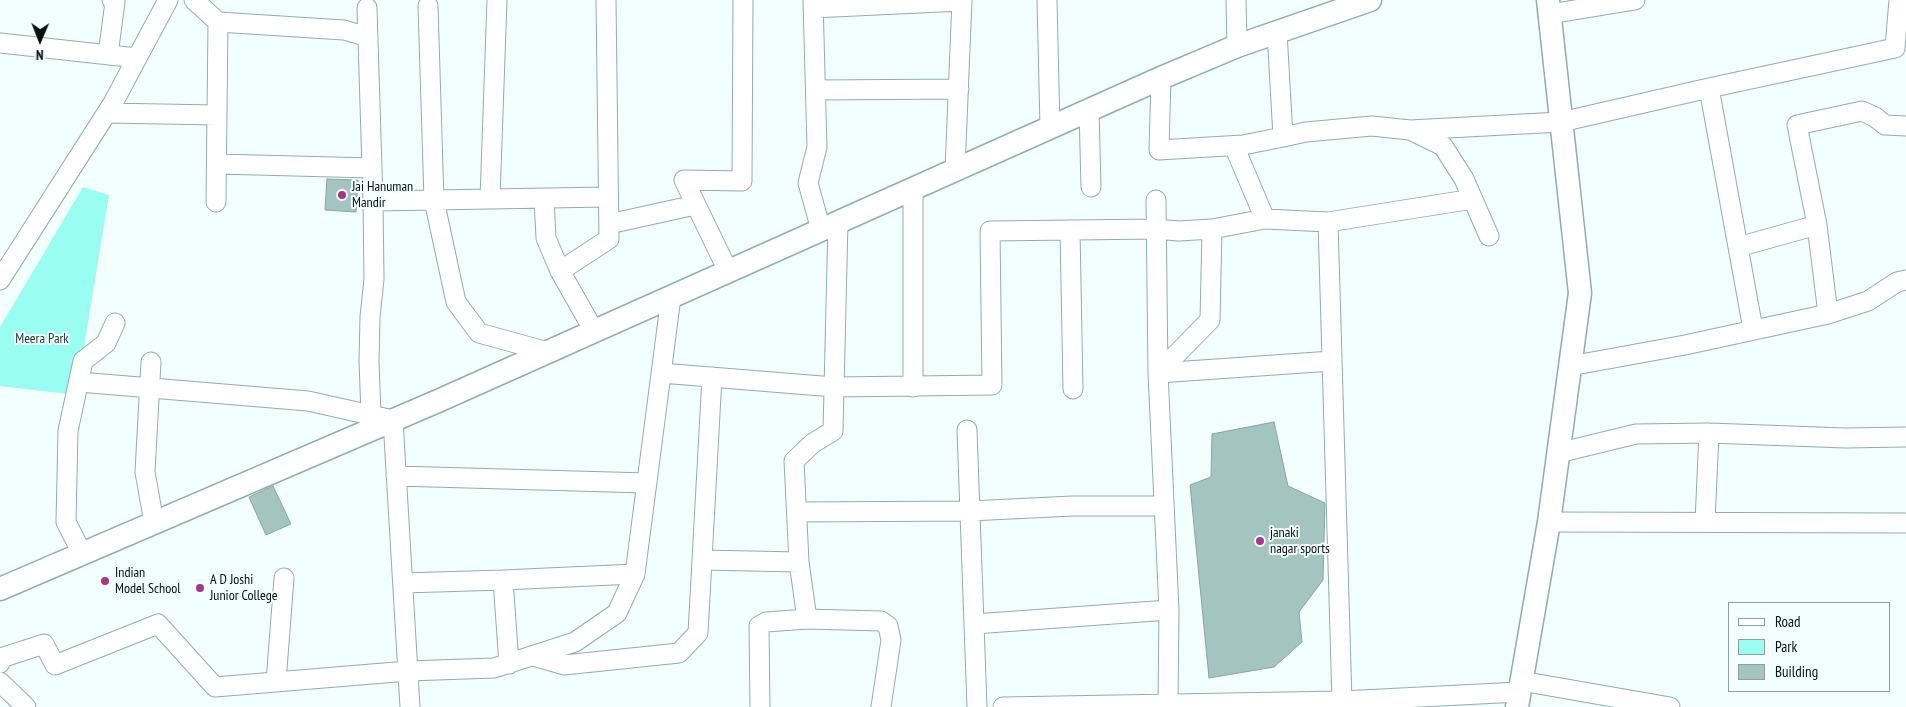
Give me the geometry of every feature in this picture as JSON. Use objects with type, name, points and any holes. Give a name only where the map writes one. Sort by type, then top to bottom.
[{"type":"street","points":[[108,55],[115,2],[112,0]]},
{"type":"street","points":[[154,0],[155,24]]},
{"type":"street","points":[[0,280],[107,113],[168,0]]},
{"type":"street","points":[[194,0],[218,22],[344,30],[368,36]]},
{"type":"street","points":[[490,199],[497,0]]},
{"type":"street","points":[[560,271],[609,239],[606,0]]},
{"type":"street","points":[[728,271],[684,180],[742,181],[742,0]]},
{"type":"street","points":[[1047,0],[1050,128]]},
{"type":"street","points":[[1236,0],[1237,46]]},
{"type":"street","points":[[0,589],[548,352],[1161,78],[1237,46],[1370,0]]},
{"type":"street","points":[[1519,694],[1549,522],[1580,293],[1549,7],[1635,0]]},
{"type":"street","points":[[1161,78],[1159,150],[1234,146],[1306,132],[1372,126],[1410,130],[1561,122],[1709,88],[1900,50],[1899,0]]},
{"type":"street","points":[[807,619],[799,562],[794,461],[813,443],[833,431],[834,387],[829,226],[808,183],[817,147],[813,4],[962,1],[956,170]]},
{"type":"street","points":[[428,6],[434,200],[456,302],[479,333],[548,352]]},
{"type":"street","points":[[367,8],[374,279],[370,317],[369,361],[371,415]]},
{"type":"street","points":[[216,202],[218,22]]},
{"type":"street","points":[[1277,32],[1283,137]]},
{"type":"street","points":[[0,42],[137,58]]},
{"type":"street","points":[[1709,88],[1753,329]]},
{"type":"street","points":[[816,90],[959,89]]},
{"type":"street","points":[[1089,110],[1091,187]]},
{"type":"street","points":[[1828,314],[1817,225],[1798,125],[1862,111],[1875,117],[1885,125],[1906,126]]},
{"type":"street","points":[[107,113],[216,115]]},
{"type":"street","points":[[1410,130],[1443,146],[1464,179],[1489,236]]},
{"type":"street","points":[[1234,146],[1265,219]]},
{"type":"street","points":[[216,164],[372,168]]},
{"type":"street","points":[[913,189],[913,386]]},
{"type":"street","points":[[373,201],[608,197]]},
{"type":"street","points":[[544,198],[546,238],[560,271],[594,331]]},
{"type":"street","points":[[661,373],[834,387],[992,385],[990,231],[1156,229],[1179,231],[1212,229],[1265,219],[1328,222],[1473,199]]},
{"type":"street","points":[[1156,200],[1158,373],[1169,610],[1168,704]]},
{"type":"street","points":[[609,224],[695,205]]},
{"type":"street","points":[[1328,222],[1342,702]]},
{"type":"street","points":[[1738,247],[1817,225]]},
{"type":"street","points":[[1158,373],[1210,320],[1212,229]]},
{"type":"street","points":[[1070,230],[1073,389]]},
{"type":"street","points":[[1570,366],[1685,345],[1828,314],[1868,301],[1897,282],[1906,280]]},
{"type":"street","points":[[0,662],[1,658],[44,644],[55,665],[158,624],[214,687],[408,671],[494,668],[575,642],[617,613],[635,574],[671,297]]},
{"type":"street","points":[[82,553],[66,522],[68,431],[83,360],[106,343],[116,323]]},
{"type":"street","points":[[1158,373],[1332,361]]},
{"type":"street","points":[[151,362],[145,472],[154,523]]},
{"type":"street","points":[[534,656],[564,665],[679,653],[698,633],[712,377]]},
{"type":"street","points":[[79,382],[308,401],[393,420]]},
{"type":"street","points":[[393,420],[410,707]]},
{"type":"street","points":[[967,430],[977,707]]},
{"type":"street","points":[[1558,453],[1636,434],[1709,432],[1845,438],[1906,438]]},
{"type":"street","points":[[1705,522],[1709,432]]},
{"type":"street","points":[[396,476],[647,483]]},
{"type":"street","points":[[797,512],[969,511],[1073,506],[1164,506]]},
{"type":"street","points":[[1549,522],[1906,523]]},
{"type":"street","points":[[702,560],[799,562]]},
{"type":"street","points":[[403,583],[635,574]]},
{"type":"street","points":[[276,682],[284,578]]},
{"type":"street","points":[[503,580],[509,664]]},
{"type":"street","points":[[974,624],[1169,610]]},
{"type":"street","points":[[760,707],[759,626],[766,622],[807,619],[881,621],[888,626],[891,640],[881,707]]},
{"type":"street","points":[[0,682],[26,707]]},
{"type":"street","points":[[1002,707],[1168,704],[1258,705],[1519,694],[1670,707]]},
{"type":"green space","name":"Meera Park","points":[[83,187],[109,195],[76,395],[0,386],[0,327]]},
{"type":"building","name":"Jai Hanuman Mandir","points":[[327,179],[358,180],[356,212],[325,210]]},
{"type":"building","name":"janaki nagar sports","points":[[1274,422],[1288,486],[1325,503],[1323,580],[1299,612],[1302,642],[1274,667],[1209,678],[1190,485],[1211,477],[1212,434]]},
{"type":"building","points":[[273,486],[291,524],[266,535],[249,497]]},
{"type":"place","name":"Jai Hanuman Mandir","points":[[342,195]]},
{"type":"place","name":"janaki nagar sports","points":[[1260,541]]},
{"type":"place","name":"Indian Model School","points":[[105,581]]},
{"type":"place","name":"A D Joshi Junior College","points":[[200,588]]}]
